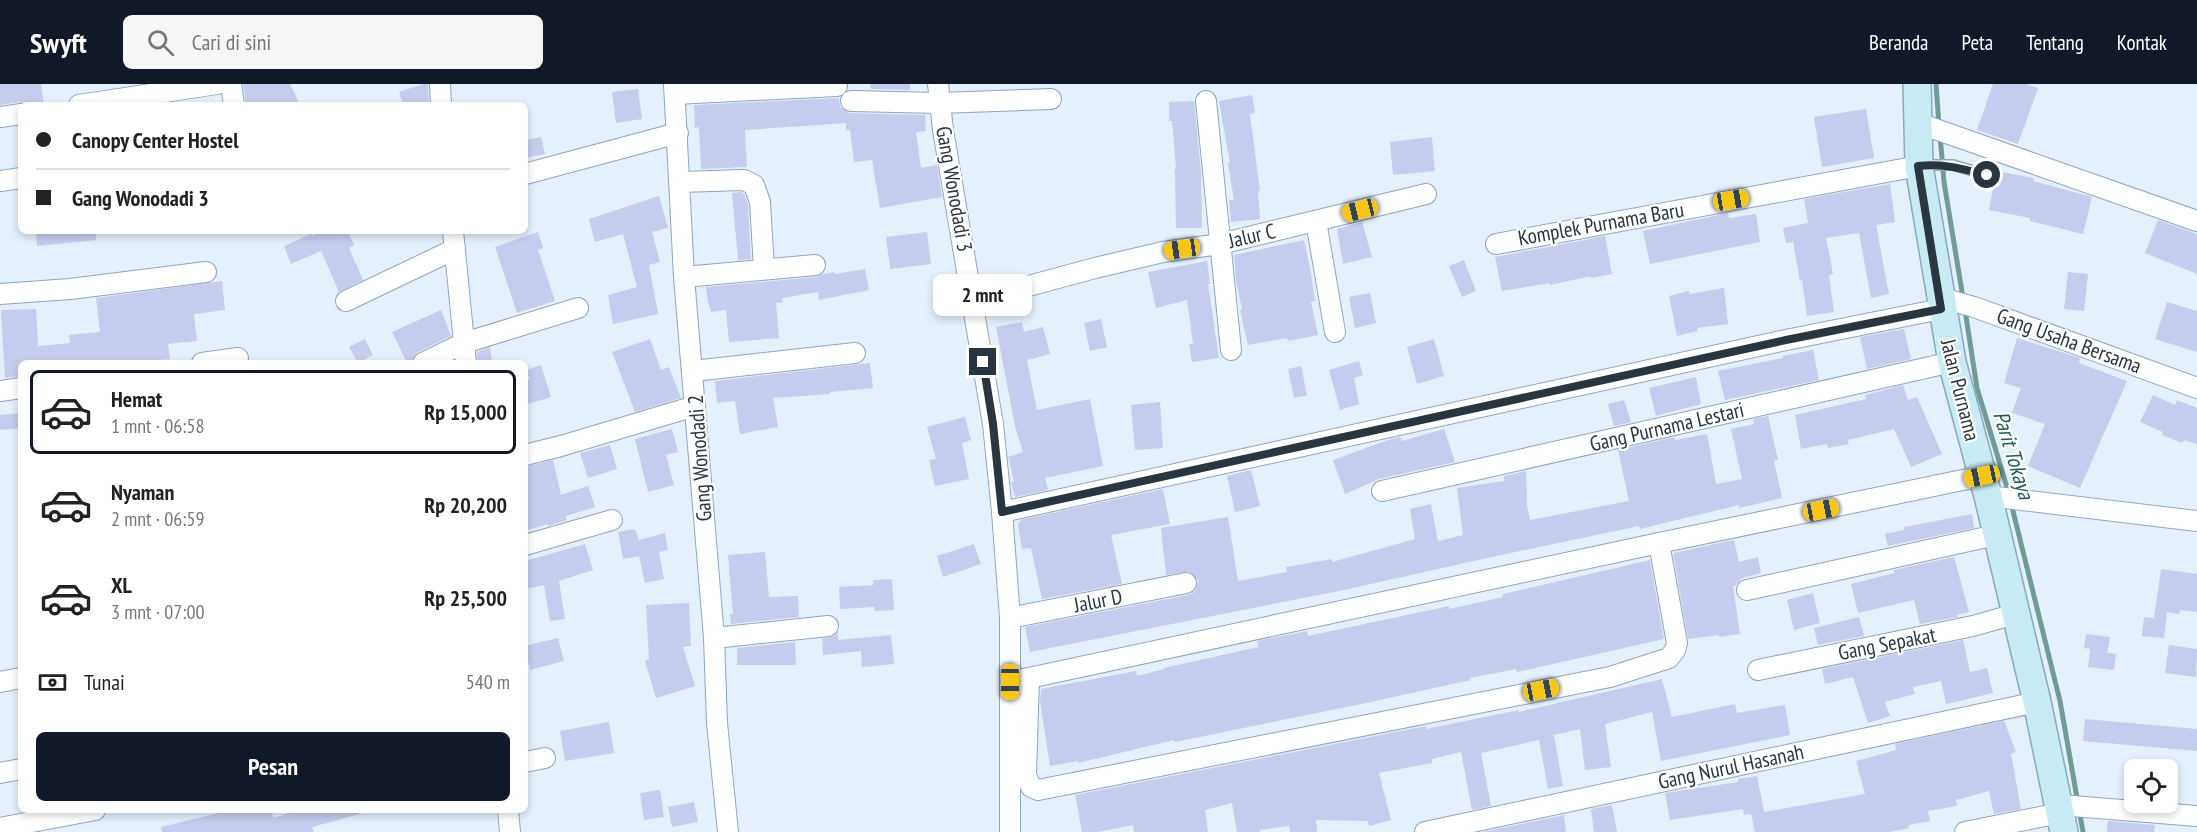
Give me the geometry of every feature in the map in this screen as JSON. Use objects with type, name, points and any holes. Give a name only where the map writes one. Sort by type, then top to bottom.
[{"type":"street","points":[[99,102],[217,84]]},
{"type":"street","points":[[231,84],[234,102]]},
{"type":"street","points":[[440,84],[441,102]]},
{"type":"street","name":"Jalan Purnama","points":[[1917,84],[1952,362],[1990,490],[1996,535],[2015,614],[2068,813]]},
{"type":"street","points":[[674,89],[837,86]]},
{"type":"street","name":"Gang Wonodadi 2","points":[[674,89],[684,277],[714,638],[717,723],[728,832]]},
{"type":"street","points":[[850,101],[939,94],[1051,99]]},
{"type":"street","name":"Gang Wonodadi 3","points":[[939,94],[993,424],[1010,618],[1019,680],[1010,832]]},
{"type":"street","points":[[1206,100],[1231,350]]},
{"type":"street","points":[[0,117],[18,114]]},
{"type":"street","points":[[1922,124],[2197,221]]},
{"type":"street","points":[[528,173],[678,133]]},
{"type":"street","name":"Komplek Purnama Baru","points":[[1496,244],[1926,165]]},
{"type":"street","points":[[0,182],[18,179]]},
{"type":"street","points":[[680,182],[744,180],[753,185],[760,202],[764,269]]},
{"type":"street","name":"Jalur C","points":[[973,301],[1129,260],[1163,252],[1220,244],[1426,194]]},
{"type":"street","points":[[1316,221],[1335,332]]},
{"type":"street","points":[[346,301],[454,240],[466,360]]},
{"type":"street","points":[[684,277],[815,265]]},
{"type":"street","points":[[0,294],[70,289],[206,272]]},
{"type":"street","points":[[1002,512],[1945,303]]},
{"type":"street","name":"Gang Usaha Bersama","points":[[1945,303],[1974,307],[2197,388]]},
{"type":"street","points":[[429,360],[464,343],[578,308]]},
{"type":"street","points":[[693,370],[855,353]]},
{"type":"street","points":[[220,360],[238,357]]},
{"type":"street","name":"Gang Purnama Lestari","points":[[1382,491],[1952,362]]},
{"type":"street","points":[[0,391],[18,388]]},
{"type":"street","points":[[528,454],[695,406]]},
{"type":"street","points":[[1659,543],[1677,643],[1676,650],[1669,658],[1610,677],[1042,790],[1031,787],[1026,774],[1019,680],[1659,543],[1990,490],[2019,499],[2197,521]]},
{"type":"street","points":[[528,544],[612,520]]},
{"type":"street","points":[[1747,590],[1996,535]]},
{"type":"street","name":"Jalur D","points":[[1010,618],[1185,584]]},
{"type":"street","name":"Gang Sepakat","points":[[1758,669],[1973,626],[2015,614]]},
{"type":"street","points":[[714,638],[828,626]]},
{"type":"street","points":[[0,682],[18,679]]},
{"type":"street","name":"Gang Nurul Hasanah","points":[[1425,832],[2037,702]]},
{"type":"street","points":[[528,761],[545,758]]},
{"type":"street","points":[[0,773],[18,770]]},
{"type":"street","points":[[0,830],[81,813]]},
{"type":"street","points":[[508,813],[510,832]]},
{"type":"street","points":[[1965,832],[2068,813],[2197,816]]},
{"type":"lane","points":[[1926,165],[1953,165],[1987,175]]},
{"type":"building","points":[[0,84],[41,84],[44,102],[0,105]]},
{"type":"building","points":[[243,84],[290,84],[299,102],[246,102]]},
{"type":"building","points":[[428,84],[429,102],[402,102],[399,92]]},
{"type":"building","points":[[870,84],[910,84],[910,90],[871,89]]},
{"type":"building","points":[[1993,84],[2026,84],[2038,88],[2018,144],[1977,130]]},
{"type":"building","points":[[638,89],[642,119],[616,123],[612,92]]},
{"type":"building","points":[[1252,95],[1255,113],[1250,114],[1260,191],[1258,191],[1260,219],[1231,222],[1229,200],[1234,200],[1219,101]]},
{"type":"building","points":[[839,98],[840,107],[850,113],[925,115],[926,131],[916,132],[921,168],[937,165],[942,197],[880,208],[872,160],[854,162],[850,130],[846,130],[846,123],[745,130],[747,167],[701,169],[699,127],[695,128],[694,105]]},
{"type":"building","points":[[1194,101],[1201,172],[1202,228],[1176,228],[1176,168],[1172,121],[1169,121],[1169,102]]},
{"type":"building","points":[[1866,109],[1874,158],[1822,167],[1814,117]]},
{"type":"building","points":[[541,137],[545,154],[528,157],[528,139]]},
{"type":"building","points":[[1432,137],[1435,171],[1393,175],[1390,142]]},
{"type":"building","points":[[1996,171],[2034,178],[2033,181],[2092,197],[2083,234],[2030,221],[2030,218],[1989,210]]},
{"type":"building","points":[[1890,184],[1895,222],[1876,225],[1889,294],[1871,298],[1859,233],[1826,238],[1833,274],[1829,275],[1834,312],[1807,316],[1793,242],[1786,243],[1783,228],[1808,223],[1804,199]]},
{"type":"building","points":[[741,192],[748,204],[751,259],[738,260],[732,193]]},
{"type":"building","points":[[659,196],[668,228],[652,232],[660,262],[649,265],[658,314],[613,324],[608,295],[637,287],[623,234],[595,242],[589,219]]},
{"type":"building","points":[[1728,213],[1729,218],[1756,214],[1760,242],[1650,264],[1643,231]]},
{"type":"building","points":[[2158,220],[2197,234],[2197,274],[2145,253]]},
{"type":"building","points":[[1362,222],[1372,257],[1343,264],[1337,229]]},
{"type":"building","points":[[538,232],[543,248],[538,250],[555,301],[517,313],[495,247]]},
{"type":"building","points":[[927,232],[931,264],[890,269],[886,237]]},
{"type":"building","points":[[36,234],[96,234],[96,240],[37,246]]},
{"type":"building","points":[[311,234],[312,236],[349,234],[354,245],[349,248],[363,280],[339,292],[321,251],[291,264],[284,246]]},
{"type":"building","points":[[1605,236],[1612,274],[1502,291],[1495,257]]},
{"type":"building","points":[[1304,240],[1315,301],[1311,302],[1318,335],[1248,345],[1240,310],[1242,309],[1234,255]]},
{"type":"building","points":[[1464,260],[1476,291],[1462,297],[1449,266]]},
{"type":"building","points":[[1207,261],[1210,284],[1208,284],[1219,358],[1192,362],[1189,344],[1193,344],[1187,300],[1156,308],[1148,272]]},
{"type":"building","points":[[865,269],[869,290],[819,300],[818,292],[782,298],[783,302],[776,303],[779,338],[729,342],[726,310],[711,312],[708,302],[706,287],[816,277],[834,272],[835,274]]},
{"type":"building","points":[[2068,272],[2088,274],[2084,311],[2064,309]]},
{"type":"building","points":[[222,281],[225,310],[194,314],[197,341],[168,344],[170,359],[18,360],[18,376],[5,378],[1,310],[36,309],[38,346],[70,343],[69,335],[100,332],[96,298]]},
{"type":"building","points":[[1724,288],[1728,324],[1697,328],[1698,331],[1677,336],[1669,296],[1689,291],[1690,294]]},
{"type":"building","points":[[1370,293],[1376,323],[1355,328],[1349,297]]},
{"type":"building","points":[[2167,302],[2197,311],[2197,352],[2155,339]]},
{"type":"building","points":[[441,310],[451,336],[418,352],[412,360],[406,360],[392,332]]},
{"type":"building","points":[[1101,319],[1107,347],[1090,351],[1084,323]]},
{"type":"building","points":[[1022,322],[1024,332],[1043,327],[1050,354],[1027,360],[1037,410],[1090,399],[1103,466],[1045,478],[1048,490],[1015,497],[1008,457],[1023,452],[1015,426],[996,327]]},
{"type":"building","points":[[1904,329],[1911,359],[1867,369],[1860,337]]},
{"type":"building","points":[[2017,338],[2080,358],[2079,363],[2127,381],[2080,488],[2028,466],[2045,424],[2012,413],[2021,388],[2004,383]]},
{"type":"building","points":[[365,339],[373,355],[364,360],[356,360],[349,347]]},
{"type":"building","points":[[650,339],[661,370],[669,367],[681,398],[635,412],[612,352]]},
{"type":"building","points":[[1434,339],[1444,376],[1417,384],[1407,347]]},
{"type":"building","points":[[490,347],[492,360],[478,360],[477,352]]},
{"type":"building","points":[[1813,350],[1819,380],[1725,400],[1718,371]]},
{"type":"building","points":[[1359,361],[1363,375],[1354,378],[1359,404],[1340,410],[1329,370]]},
{"type":"building","points":[[870,363],[873,388],[773,398],[778,427],[740,434],[735,401],[717,403],[715,381]]},
{"type":"building","points":[[541,365],[551,397],[528,404],[528,380],[530,379],[528,369]]},
{"type":"building","points":[[1301,366],[1307,395],[1294,398],[1288,369]]},
{"type":"building","points":[[1696,377],[1701,404],[1656,416],[1649,388]]},
{"type":"building","points":[[1903,385],[1908,400],[1917,397],[1942,454],[1911,467],[1894,429],[1848,440],[1849,444],[1828,448],[1827,444],[1801,449],[1795,415],[1866,399],[1865,395]]},
{"type":"building","points":[[2153,395],[2175,405],[2177,400],[2197,408],[2197,444],[2184,440],[2182,443],[2140,422]]},
{"type":"building","points":[[1624,400],[1631,422],[1614,426],[1608,404]]},
{"type":"building","points":[[1160,402],[1163,448],[1135,450],[1131,405]]},
{"type":"building","points":[[18,413],[18,428],[0,430],[0,415]]},
{"type":"building","points":[[1768,416],[1778,460],[1774,461],[1782,498],[1739,508],[1739,505],[1640,529],[1639,526],[1344,590],[1030,652],[1025,627],[1194,592],[1198,580],[1190,572],[1166,575],[1161,528],[1228,517],[1238,581],[1287,572],[1286,567],[1332,559],[1332,562],[1415,539],[1410,509],[1431,504],[1438,541],[1463,535],[1457,488],[1504,481],[1504,476],[1526,471],[1530,520],[1629,501],[1618,450],[1674,437],[1675,440],[1707,434],[1716,484],[1742,479],[1731,429],[1754,424],[1753,419]]},
{"type":"building","points":[[965,417],[971,440],[962,443],[969,479],[935,486],[929,460],[936,459],[927,427]]},
{"type":"building","points":[[672,429],[678,452],[666,455],[674,485],[648,492],[635,439]]},
{"type":"building","points":[[1444,429],[1455,462],[1379,479],[1345,494],[1333,460],[1388,440],[1400,437],[1402,441]]},
{"type":"building","points":[[610,445],[617,469],[588,478],[580,453]]},
{"type":"building","points":[[553,460],[561,495],[588,486],[595,507],[566,516],[567,520],[528,530],[528,466]]},
{"type":"building","points":[[1251,470],[1260,506],[1235,512],[1227,476]]},
{"type":"building","points":[[1163,489],[1170,524],[1111,535],[1122,584],[1042,599],[1031,548],[1022,549],[1018,523],[1020,520]]},
{"type":"building","points":[[1972,514],[1974,528],[1888,546],[1885,534],[1904,530],[1904,527]]},
{"type":"building","points":[[635,529],[639,540],[665,533],[668,550],[659,552],[664,579],[645,583],[639,556],[623,559],[618,532]]},
{"type":"building","points":[[1734,540],[1739,562],[1758,557],[1761,573],[1742,578],[1733,586],[1740,634],[1688,639],[1673,553]]},
{"type":"building","points":[[585,544],[593,570],[559,581],[565,619],[550,621],[544,585],[528,588],[528,560]]},
{"type":"building","points":[[974,544],[981,564],[943,577],[937,556]]},
{"type":"building","points":[[765,552],[769,597],[798,596],[799,617],[731,624],[730,614],[733,614],[728,555]]},
{"type":"building","points":[[1954,557],[1969,612],[1957,615],[1958,617],[1920,624],[1914,600],[1858,613],[1851,584],[1895,573],[1894,570]]},
{"type":"building","points":[[1650,560],[1664,639],[1517,672],[1516,669],[1470,678],[1471,680],[1366,703],[1175,742],[1174,740],[1078,763],[1078,761],[1050,766],[1040,702],[1041,689],[1136,671],[1137,676],[1258,647],[1257,641],[1307,631],[1308,636],[1449,606],[1449,609]]},
{"type":"building","points":[[2161,569],[2197,574],[2197,612],[2180,610],[2179,614],[2167,612],[2164,638],[2142,636],[2144,617],[2154,618]]},
{"type":"building","points":[[892,579],[894,610],[875,611],[874,607],[840,609],[839,587],[873,585],[873,580]]},
{"type":"building","points":[[1813,593],[1820,623],[1794,630],[1787,600]]},
{"type":"building","points":[[689,603],[691,646],[683,647],[695,686],[656,698],[645,661],[649,659],[646,605]]},
{"type":"building","points":[[1859,617],[1864,636],[1818,645],[1814,628]]},
{"type":"building","points":[[838,632],[838,640],[891,635],[894,664],[862,667],[861,651],[823,655],[822,639],[835,636]]},
{"type":"building","points":[[2086,634],[2110,637],[2107,653],[2116,654],[2114,670],[2088,667],[2090,649],[2084,648]]},
{"type":"building","points":[[558,638],[564,661],[530,670],[528,645]]},
{"type":"building","points":[[1963,640],[1970,672],[1987,668],[1993,693],[1946,704],[1941,681],[1913,687],[1915,694],[1885,702],[1890,716],[1868,723],[1853,677],[1825,684],[1822,669]]},
{"type":"building","points":[[795,642],[796,665],[737,665],[737,648]]},
{"type":"building","points":[[2169,645],[2197,649],[2196,677],[2165,673]]},
{"type":"building","points":[[1662,679],[1672,717],[1735,704],[1737,713],[1785,705],[1790,735],[1661,761],[1652,712],[1605,724],[1611,767],[1585,770],[1580,729],[1554,735],[1563,786],[1548,789],[1539,740],[1481,753],[1491,806],[1472,810],[1461,752],[1432,759],[1432,763],[1379,773],[1391,820],[1369,826],[1368,821],[1316,820],[1317,832],[1290,832],[1289,826],[1260,830],[1260,832],[1237,832],[1232,803],[1205,810],[1208,832],[1134,832],[1133,825],[1098,832],[1082,832],[1075,795],[1426,726],[1426,729],[1519,710],[1519,712]]},
{"type":"building","points":[[2085,719],[2197,729],[2197,751],[2083,741]]},
{"type":"building","points":[[2004,721],[2016,752],[2011,754],[2021,809],[1994,814],[1989,791],[1956,800],[1957,806],[1928,811],[1930,821],[1908,825],[1909,828],[1889,832],[1755,832],[1751,814],[1744,815],[1743,809],[1670,820],[1665,793],[1738,782],[1738,779],[1757,776],[1764,812],[1865,794],[1856,761],[1896,750],[1895,744]]},
{"type":"building","points":[[609,722],[614,753],[565,761],[560,731]]},
{"type":"building","points":[[660,790],[664,817],[644,820],[640,793]]},
{"type":"building","points":[[694,802],[698,822],[672,827],[668,807]]},
{"type":"building","points":[[1612,805],[1617,832],[1594,832],[1591,809]]},
{"type":"building","points":[[219,813],[272,813],[273,818],[290,813],[360,814],[312,827],[314,832],[162,832],[161,827]]},
{"type":"building","points":[[1564,815],[1566,832],[1483,832]]},
{"type":"building","points":[[2108,821],[2155,825],[2154,832],[2107,832]]},
{"type":"waterway","name":"Parit Tokaya","points":[[1936,84],[1939,126]]},
{"type":"waterway","name":"Parit Tokaya","points":[[1940,135],[1944,182],[1963,298]]},
{"type":"waterway","name":"Parit Tokaya","points":[[1965,310],[1977,388],[2009,494]]},
{"type":"waterway","name":"Parit Tokaya","points":[[2011,503],[2060,701],[2083,832]]},
{"type":"route","points":[[983,362],[993,424],[1002,512],[1786,340],[1941,309],[1918,166],[1953,165],[1987,175]]}]
